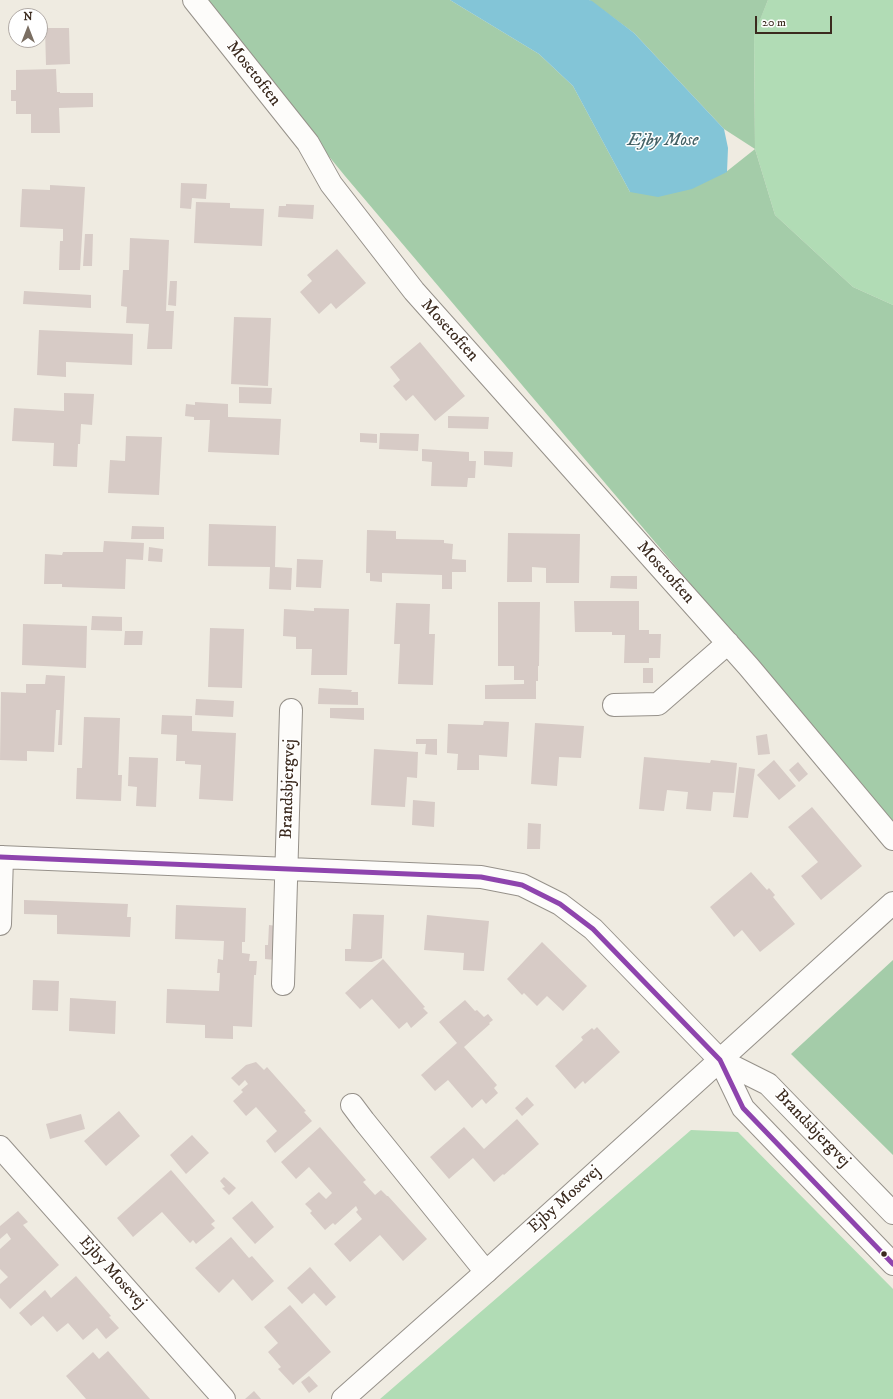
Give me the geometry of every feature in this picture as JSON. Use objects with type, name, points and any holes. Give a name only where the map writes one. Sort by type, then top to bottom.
[{"type":"street","name":"Mosetoften","points":[[194,0],[308,143],[330,184],[414,291],[728,643],[893,839]]},
{"type":"street","points":[[614,705],[658,704],[728,643]]},
{"type":"street","name":"Brandsbjergvej","points":[[283,984],[291,710]]},
{"type":"street","name":"Brandsbjergvej","points":[[0,924],[1,857],[481,877],[522,885],[560,904],[593,929],[720,1060],[743,1108],[893,1264]]},
{"type":"street","name":"Ejby Mosevej","points":[[343,1399],[486,1272],[893,903]]},
{"type":"street","name":"Brandsbjergvej","points":[[720,1060],[768,1084],[893,1213]]},
{"type":"street","points":[[352,1104],[364,1121],[486,1272]]},
{"type":"street","name":"Ejby Mosevej","points":[[0,1147],[224,1399]]},
{"type":"green space","points":[[201,0],[450,0],[539,54],[573,86],[630,192],[726,172],[755,149],[775,215],[853,287],[893,305],[893,823],[345,176]]},
{"type":"green space","points":[[589,0],[768,0],[754,35],[755,149],[724,129],[634,33]]},
{"type":"green space","points":[[768,0],[893,0],[893,305],[853,287],[775,215],[755,149],[754,34]]},
{"type":"green space","points":[[893,960],[893,1155],[791,1054]]},
{"type":"green space","points":[[691,1130],[738,1132],[893,1289],[893,1399],[380,1399]]},
{"type":"water","name":"Ejby Mose","points":[[450,0],[592,1],[634,33],[724,129],[728,148],[727,172],[692,189],[658,197],[630,192],[573,86],[539,54]]},
{"type":"building","points":[[48,28],[69,28],[70,64],[46,65],[46,48],[48,48]]},
{"type":"building","points":[[56,69],[57,92],[93,93],[93,107],[59,108],[60,133],[31,133],[31,114],[16,114],[16,101],[11,101],[11,90],[16,90],[16,70]]},
{"type":"building","points":[[181,183],[207,184],[206,199],[192,198],[191,209],[180,208]]},
{"type":"building","points":[[50,185],[85,187],[80,270],[59,270],[60,241],[63,241],[63,229],[20,227],[22,189],[50,190]]},
{"type":"building","points":[[196,202],[230,203],[230,208],[264,209],[262,246],[194,243]]},
{"type":"building","points":[[286,204],[314,205],[313,219],[278,217],[279,206],[286,206]]},
{"type":"building","points":[[85,234],[93,234],[92,266],[83,266]]},
{"type":"building","points":[[130,238],[169,240],[166,311],[174,311],[172,349],[147,349],[149,324],[126,323],[127,307],[121,306],[123,270],[129,270]]},
{"type":"building","points":[[337,249],[366,283],[336,309],[331,303],[319,314],[300,292],[312,281],[307,275]]},
{"type":"building","points":[[170,281],[177,281],[176,306],[168,305]]},
{"type":"building","points":[[24,291],[91,295],[91,308],[23,304]]},
{"type":"building","points":[[234,317],[271,318],[268,386],[231,384]]},
{"type":"building","points":[[39,330],[133,334],[132,365],[66,362],[66,377],[37,375]]},
{"type":"building","points":[[420,342],[465,396],[435,421],[413,395],[406,401],[393,386],[400,380],[390,367]]},
{"type":"building","points":[[239,387],[272,388],[271,404],[239,403]]},
{"type":"building","points":[[64,393],[94,394],[92,425],[81,424],[77,467],[53,466],[54,443],[12,441],[14,408],[64,411]]},
{"type":"building","points":[[195,402],[228,404],[228,417],[281,419],[279,455],[208,452],[210,420],[194,420],[194,417],[185,416],[186,404],[195,405]]},
{"type":"building","points":[[448,416],[489,417],[488,429],[448,428]]},
{"type":"building","points":[[360,433],[377,434],[377,443],[360,442]]},
{"type":"building","points":[[380,433],[419,434],[418,451],[379,449]]},
{"type":"building","points":[[126,436],[162,437],[159,495],[108,493],[110,460],[125,461]]},
{"type":"building","points":[[422,449],[469,452],[469,461],[476,461],[475,478],[468,478],[467,487],[431,486],[432,462],[422,461]]},
{"type":"building","points":[[484,451],[513,452],[512,467],[484,465]]},
{"type":"building","points":[[209,524],[276,526],[275,567],[292,568],[291,590],[269,589],[270,567],[208,566]]},
{"type":"building","points":[[132,526],[164,527],[164,539],[131,539]]},
{"type":"building","points":[[367,530],[396,531],[396,539],[444,540],[444,543],[453,544],[452,559],[466,560],[466,572],[452,572],[452,589],[442,589],[442,575],[382,573],[382,582],[370,581],[370,573],[366,573]]},
{"type":"building","points":[[508,533],[580,534],[579,583],[546,583],[546,568],[532,567],[532,582],[507,582]]},
{"type":"building","points":[[104,541],[144,543],[143,560],[126,559],[125,589],[62,587],[62,584],[44,584],[45,554],[62,555],[63,552],[103,552]]},
{"type":"building","points":[[149,547],[163,549],[162,562],[148,561]]},
{"type":"building","points":[[297,559],[323,560],[321,588],[296,587]]},
{"type":"building","points":[[611,576],[637,576],[637,589],[610,588]]},
{"type":"building","points":[[574,601],[639,601],[639,630],[649,630],[649,634],[661,634],[660,658],[649,658],[649,663],[624,663],[625,635],[612,635],[612,632],[575,632]]},
{"type":"building","points":[[498,602],[540,602],[539,666],[538,681],[536,681],[536,699],[485,699],[485,685],[524,684],[524,680],[514,680],[514,666],[498,666]]},
{"type":"building","points":[[396,603],[430,604],[429,634],[435,634],[433,685],[398,684],[400,644],[394,644]]},
{"type":"building","points":[[314,608],[349,609],[347,675],[311,675],[312,649],[296,649],[296,637],[283,636],[284,609],[314,611]]},
{"type":"building","points":[[92,616],[122,617],[122,631],[91,630]]},
{"type":"building","points":[[23,624],[87,626],[86,668],[22,665]]},
{"type":"building","points":[[210,628],[244,629],[242,688],[208,687]]},
{"type":"building","points":[[125,631],[143,631],[142,645],[124,645]]},
{"type":"building","points":[[643,668],[653,668],[653,683],[643,683]]},
{"type":"building","points":[[46,675],[65,676],[62,745],[58,745],[60,710],[56,710],[54,752],[27,751],[27,761],[0,760],[1,692],[26,693],[26,684],[45,684]]},
{"type":"building","points":[[319,688],[352,690],[351,692],[358,692],[358,705],[318,704]]},
{"type":"building","points":[[196,699],[234,701],[233,717],[195,715]]},
{"type":"building","points":[[330,708],[364,708],[364,720],[330,718]]},
{"type":"building","points":[[162,715],[192,716],[192,731],[236,733],[233,801],[199,799],[201,765],[185,764],[185,761],[176,761],[177,735],[161,734]]},
{"type":"building","points":[[84,717],[120,718],[118,775],[122,775],[121,801],[76,799],[77,768],[82,768]]},
{"type":"building","points":[[484,721],[509,722],[507,757],[479,755],[479,770],[457,770],[458,754],[447,753],[448,724],[483,725]]},
{"type":"building","points":[[535,723],[584,726],[581,758],[559,757],[557,786],[531,784]]},
{"type":"building","points":[[767,734],[770,754],[758,755],[756,736]]},
{"type":"building","points":[[416,739],[437,739],[437,755],[425,754],[426,744],[416,744]]},
{"type":"building","points":[[374,749],[418,752],[417,778],[407,777],[405,807],[371,805]]},
{"type":"building","points":[[129,757],[158,758],[156,807],[136,806],[137,787],[128,786]]},
{"type":"building","points":[[644,757],[710,763],[711,760],[737,763],[734,793],[713,792],[711,811],[686,809],[688,792],[667,790],[664,811],[639,809]]},
{"type":"building","points":[[774,760],[796,786],[779,800],[757,775]]},
{"type":"building","points":[[798,762],[808,774],[799,782],[789,770]]},
{"type":"building","points":[[739,767],[755,769],[748,818],[733,817]]},
{"type":"building","points":[[413,800],[435,802],[434,827],[412,825]]},
{"type":"building","points":[[812,807],[862,866],[821,900],[801,876],[818,862],[788,827]]},
{"type":"building","points":[[528,823],[541,824],[540,849],[527,849]]},
{"type":"building","points":[[751,872],[767,890],[769,888],[775,895],[773,897],[795,924],[760,952],[742,930],[734,937],[710,907]]},
{"type":"building","points":[[24,900],[128,904],[127,917],[131,917],[130,937],[57,934],[57,915],[24,914]]},
{"type":"building","points":[[176,905],[246,908],[245,942],[242,942],[242,953],[250,954],[249,961],[257,961],[256,975],[254,975],[252,1027],[233,1026],[233,1039],[205,1038],[205,1025],[166,1023],[167,989],[219,991],[220,973],[217,973],[218,959],[223,960],[224,941],[175,939]]},
{"type":"building","points":[[353,914],[384,915],[382,958],[372,962],[345,961],[345,949],[351,949]]},
{"type":"building","points":[[427,915],[489,921],[484,971],[463,970],[464,953],[424,950]]},
{"type":"building","points":[[269,925],[277,926],[275,960],[265,959],[265,945],[268,945]]},
{"type":"building","points":[[542,942],[587,986],[563,1011],[547,996],[537,1006],[524,993],[522,995],[507,979]]},
{"type":"building","points":[[383,959],[425,1007],[423,1008],[428,1013],[411,1028],[407,1022],[399,1029],[372,999],[360,1009],[345,993]]},
{"type":"building","points":[[33,980],[59,981],[58,1011],[32,1010]]},
{"type":"building","points":[[70,998],[116,1001],[115,1034],[69,1031]]},
{"type":"building","points":[[465,1000],[475,1011],[477,1010],[484,1017],[488,1014],[493,1020],[464,1047],[497,1085],[494,1088],[498,1093],[486,1104],[482,1099],[472,1108],[448,1080],[435,1091],[421,1075],[457,1043],[439,1022]]},
{"type":"building","points":[[597,1027],[620,1052],[585,1084],[583,1081],[575,1089],[555,1066],[583,1040],[581,1037],[592,1028],[594,1030]]},
{"type":"building","points":[[256,1062],[264,1070],[267,1067],[306,1111],[304,1112],[312,1121],[275,1153],[266,1141],[277,1131],[256,1107],[246,1116],[233,1101],[243,1092],[241,1090],[248,1084],[245,1080],[239,1086],[231,1078],[246,1065]]},
{"type":"building","points":[[527,1097],[534,1105],[522,1116],[515,1108]]},
{"type":"building","points":[[119,1111],[140,1136],[106,1166],[84,1141]]},
{"type":"building","points":[[81,1114],[85,1129],[50,1139],[46,1124]]},
{"type":"building","points":[[517,1119],[539,1144],[494,1182],[473,1158],[449,1179],[430,1157],[464,1127],[484,1149]]},
{"type":"building","points":[[320,1127],[366,1180],[363,1182],[375,1195],[381,1190],[427,1239],[403,1261],[380,1235],[350,1262],[334,1244],[362,1219],[356,1212],[358,1210],[356,1206],[335,1225],[333,1223],[325,1230],[310,1213],[312,1211],[305,1204],[319,1192],[326,1199],[332,1193],[309,1167],[296,1179],[281,1162]]},
{"type":"building","points":[[192,1135],[209,1153],[186,1174],[170,1155]]},
{"type":"building","points":[[171,1170],[215,1221],[211,1224],[215,1228],[196,1244],[193,1240],[190,1243],[162,1212],[133,1237],[117,1218]]},
{"type":"building","points":[[224,1177],[236,1188],[229,1195],[222,1188],[225,1187],[220,1181]]},
{"type":"building","points":[[252,1201],[274,1227],[255,1244],[232,1218]]},
{"type":"building","points":[[18,1211],[28,1222],[23,1225],[59,1265],[10,1309],[0,1298],[0,1284],[8,1277],[0,1269],[0,1249],[11,1239],[7,1233],[0,1239],[0,1226]]},
{"type":"building","points":[[231,1237],[249,1258],[252,1256],[274,1281],[252,1301],[233,1279],[219,1293],[195,1268]]},
{"type":"building","points":[[310,1267],[336,1297],[326,1306],[314,1293],[302,1304],[287,1288]]},
{"type":"building","points":[[76,1276],[111,1316],[109,1317],[119,1328],[106,1339],[97,1328],[83,1340],[68,1323],[57,1332],[43,1316],[31,1326],[19,1313],[45,1290],[51,1298]]},
{"type":"building","points":[[290,1305],[331,1352],[293,1385],[278,1369],[281,1367],[268,1352],[278,1343],[264,1327]]},
{"type":"building","points":[[108,1351],[150,1399],[86,1399],[66,1376],[93,1352],[99,1359]]},
{"type":"building","points":[[309,1376],[318,1386],[309,1393],[301,1382]]},
{"type":"building","points":[[254,1391],[261,1399],[245,1399]]},
{"type":"transit line","points":[[0,857],[481,877],[522,885],[560,904],[593,929],[720,1060],[743,1108],[893,1264]]}]
